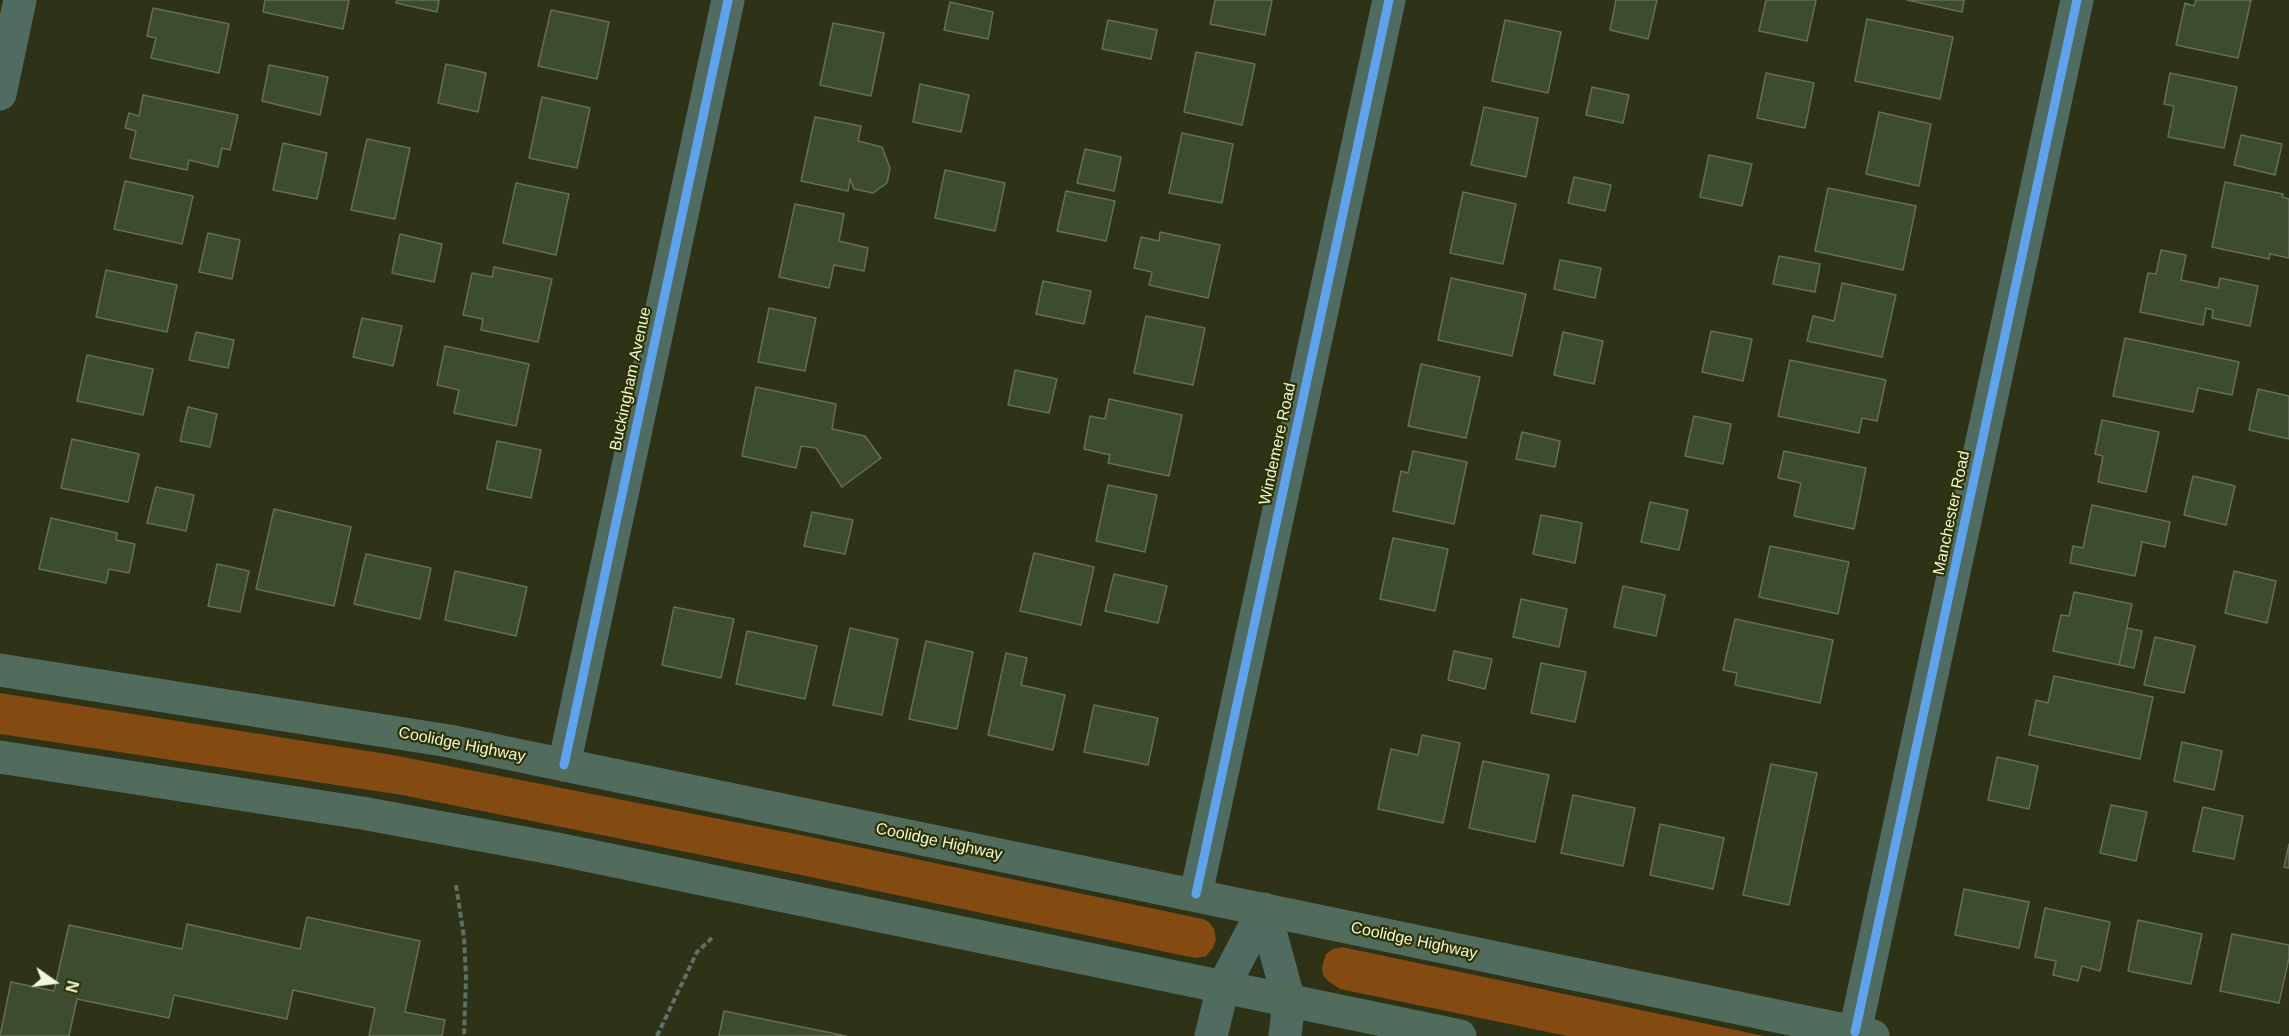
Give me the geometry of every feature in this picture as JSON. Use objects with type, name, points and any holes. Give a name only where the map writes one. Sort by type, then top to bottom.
[{"type":"main road","name":"Coolidge Highway","points":[[0,670],[449,741],[1864,1034]]},
{"type":"main road","points":[[0,757],[385,817],[557,849],[1460,1036]]},
{"type":"street","points":[[0,94],[20,0]]},
{"type":"street","name":"Buckingham Avenue","points":[[564,765],[728,0]]},
{"type":"street","name":"Windemere Road","points":[[1196,894],[1389,0]]},
{"type":"street","name":"Manchester Road","points":[[1864,1034],[2077,0]]},
{"type":"street","points":[[1211,1036],[1223,987],[1264,909]]},
{"type":"street","points":[[1264,909],[1290,1001],[1285,1036]]},
{"type":"path","points":[[456,885],[464,937],[466,977],[464,1036]]},
{"type":"path","points":[[657,1036],[697,952],[712,938]]},
{"type":"shaded area","points":[[0,693],[393,755],[791,833],[1203,919],[1209,922],[1214,929],[1216,939],[1213,948],[1206,956],[1197,958],[1185,956],[806,876],[402,795],[0,734]]},
{"type":"shaded area","points":[[1342,947],[1764,1036],[1567,1036],[1340,989],[1323,975],[1322,967],[1326,954]]},
{"type":"building","points":[[265,0],[349,0],[343,29],[263,12]]},
{"type":"building","points":[[397,0],[439,0],[437,12],[396,3]]},
{"type":"building","points":[[1215,0],[1272,0],[1265,35],[1210,24]]},
{"type":"building","points":[[1616,0],[1657,0],[1648,39],[1610,30]]},
{"type":"building","points":[[1766,0],[1816,0],[1807,41],[1759,31]]},
{"type":"building","points":[[1907,0],[1964,0],[1962,12]]},
{"type":"building","points":[[2196,0],[2251,0],[2238,58],[2176,45],[2185,3],[2194,6]]},
{"type":"building","points":[[950,2],[993,12],[988,39],[944,30]]},
{"type":"building","points":[[153,8],[229,24],[219,73],[151,58],[156,38],[147,36]]},
{"type":"building","points":[[551,10],[609,22],[597,79],[538,66]]},
{"type":"building","points":[[1867,19],[1953,37],[1940,99],[1855,81]]},
{"type":"building","points":[[1108,20],[1157,30],[1151,59],[1102,49]]},
{"type":"building","points":[[1505,20],[1561,32],[1548,93],[1492,81]]},
{"type":"building","points":[[833,23],[884,33],[871,96],[820,85]]},
{"type":"building","points":[[1196,52],[1255,64],[1242,125],[1184,112]]},
{"type":"building","points":[[446,64],[486,73],[478,112],[438,103]]},
{"type":"building","points":[[269,65],[328,77],[320,115],[262,101]]},
{"type":"building","points":[[1766,73],[1814,83],[1805,128],[1757,118]]},
{"type":"building","points":[[2170,73],[2237,87],[2224,148],[2168,137],[2174,106],[2164,104]]},
{"type":"building","points":[[920,84],[969,95],[961,132],[913,122]]},
{"type":"building","points":[[1592,87],[1629,95],[1623,123],[1586,115]]},
{"type":"building","points":[[143,95],[238,115],[230,150],[222,148],[218,167],[189,160],[187,170],[130,158],[136,131],[125,128],[129,113],[139,116]]},
{"type":"building","points":[[542,97],[590,108],[577,168],[529,158]]},
{"type":"building","points":[[1484,107],[1538,118],[1526,177],[1471,165]]},
{"type":"building","points":[[1879,112],[1931,124],[1919,186],[1866,174]]},
{"type":"building","points":[[815,117],[861,126],[858,141],[882,147],[890,168],[887,183],[873,193],[854,189],[850,179],[848,191],[801,181]]},
{"type":"building","points":[[1182,133],[1233,144],[1222,203],[1169,193]]},
{"type":"building","points":[[2241,135],[2282,144],[2275,175],[2234,165]]},
{"type":"building","points":[[367,139],[410,148],[395,219],[351,210]]},
{"type":"building","points":[[283,143],[327,153],[317,199],[273,190]]},
{"type":"building","points":[[1085,149],[1121,157],[1114,191],[1077,183]]},
{"type":"building","points":[[1709,155],[1752,164],[1742,206],[1700,197]]},
{"type":"building","points":[[945,170],[1005,183],[995,231],[935,218]]},
{"type":"building","points":[[1574,177],[1611,185],[1605,211],[1568,203]]},
{"type":"building","points":[[125,181],[193,196],[182,244],[114,229]]},
{"type":"building","points":[[2225,182],[2283,194],[2282,197],[2289,199],[2289,258],[2270,254],[2269,259],[2212,247]]},
{"type":"building","points":[[516,183],[569,194],[556,255],[503,243]]},
{"type":"building","points":[[1828,188],[1916,206],[1903,270],[1815,251]]},
{"type":"building","points":[[1066,191],[1115,201],[1106,241],[1057,231]]},
{"type":"building","points":[[1463,192],[1516,204],[1503,264],[1450,253]]},
{"type":"building","points":[[795,204],[844,214],[839,241],[868,248],[864,271],[834,265],[829,288],[779,277]]},
{"type":"building","points":[[1160,232],[1220,245],[1208,298],[1149,285],[1152,272],[1134,268],[1141,237],[1159,241]]},
{"type":"building","points":[[208,233],[240,240],[232,279],[199,272]]},
{"type":"building","points":[[400,234],[442,244],[434,282],[392,273]]},
{"type":"building","points":[[2161,250],[2186,255],[2181,280],[2218,288],[2220,278],[2258,286],[2250,326],[2212,318],[2213,310],[2206,308],[2203,325],[2140,312],[2148,273],[2156,274]]},
{"type":"building","points":[[1779,256],[1820,264],[1815,292],[1773,284]]},
{"type":"building","points":[[1560,260],[1601,268],[1595,298],[1554,289]]},
{"type":"building","points":[[494,267],[552,279],[538,342],[481,330],[483,319],[463,315],[472,273],[492,277]]},
{"type":"building","points":[[106,270],[177,285],[167,332],[96,317]]},
{"type":"building","points":[[1451,278],[1526,294],[1512,356],[1438,340]]},
{"type":"building","points":[[1043,281],[1091,291],[1084,324],[1036,314]]},
{"type":"building","points":[[1842,283],[1896,295],[1882,357],[1807,341],[1813,316],[1834,321]]},
{"type":"building","points":[[769,308],[816,318],[805,371],[758,362]]},
{"type":"building","points":[[1146,316],[1205,328],[1193,385],[1134,373]]},
{"type":"building","points":[[362,318],[402,326],[393,366],[353,357]]},
{"type":"building","points":[[1711,331],[1752,339],[1743,381],[1702,372]]},
{"type":"building","points":[[196,332],[234,340],[228,368],[189,360]]},
{"type":"building","points":[[1563,332],[1603,341],[1594,384],[1554,375]]},
{"type":"building","points":[[2125,338],[2239,362],[2232,395],[2198,388],[2193,412],[2113,396]]},
{"type":"building","points":[[445,346],[529,364],[516,426],[454,413],[459,390],[437,385]]},
{"type":"building","points":[[87,355],[153,369],[143,415],[77,401]]},
{"type":"building","points":[[1790,360],[1886,380],[1877,421],[1862,418],[1859,433],[1778,416]]},
{"type":"building","points":[[1421,364],[1480,377],[1466,438],[1408,426]]},
{"type":"building","points":[[1015,370],[1057,379],[1049,413],[1008,405]]},
{"type":"building","points":[[756,387],[836,404],[832,429],[865,436],[881,458],[842,487],[816,448],[801,446],[796,468],[742,456]]},
{"type":"building","points":[[2258,389],[2289,396],[2289,439],[2249,430]]},
{"type":"building","points":[[1109,399],[1182,415],[1169,476],[1108,463],[1110,455],[1084,449],[1090,416],[1105,419]]},
{"type":"building","points":[[188,407],[217,414],[210,447],[180,441]]},
{"type":"building","points":[[1694,416],[1731,424],[1723,464],[1685,456]]},
{"type":"building","points":[[2102,420],[2159,432],[2146,492],[2098,482],[2103,456],[2095,454]]},
{"type":"building","points":[[1522,432],[1560,441],[1555,467],[1516,459]]},
{"type":"building","points":[[72,439],[139,454],[128,502],[61,488]]},
{"type":"building","points":[[497,441],[541,450],[531,498],[487,489]]},
{"type":"building","points":[[1413,451],[1467,462],[1454,524],[1393,511],[1401,471],[1408,473]]},
{"type":"building","points":[[1784,451],[1866,468],[1854,529],[1794,516],[1801,483],[1778,478]]},
{"type":"building","points":[[2193,476],[2235,486],[2226,525],[2184,515]]},
{"type":"building","points":[[1108,485],[1157,495],[1145,552],[1096,541]]},
{"type":"building","points":[[156,487],[194,495],[186,531],[147,523]]},
{"type":"building","points":[[1650,502],[1688,510],[1679,550],[1641,542]]},
{"type":"building","points":[[2092,505],[2170,522],[2165,547],[2142,542],[2135,576],[2070,563],[2073,546],[2083,548]]},
{"type":"building","points":[[274,509],[351,527],[334,606],[256,589]]},
{"type":"building","points":[[812,512],[853,520],[845,554],[804,546]]},
{"type":"building","points":[[1541,515],[1582,523],[1575,563],[1533,554]]},
{"type":"building","points":[[51,518],[117,533],[116,540],[135,544],[129,573],[109,569],[106,583],[39,569]]},
{"type":"building","points":[[1393,538],[1448,549],[1435,611],[1380,599]]},
{"type":"building","points":[[1770,546],[1849,562],[1838,614],[1759,597]]},
{"type":"building","points":[[1034,553],[1094,567],[1081,625],[1020,611]]},
{"type":"building","points":[[366,554],[431,568],[420,619],[354,604]]},
{"type":"building","points":[[217,564],[249,571],[240,612],[208,606]]},
{"type":"building","points":[[455,571],[527,587],[516,636],[445,620]]},
{"type":"building","points":[[2234,571],[2276,581],[2267,623],[2225,613]]},
{"type":"building","points":[[1114,574],[1167,586],[1158,623],[1105,611]]},
{"type":"building","points":[[1623,586],[1665,595],[1656,636],[1614,627]]},
{"type":"building","points":[[2074,592],[2132,604],[2119,665],[2053,651],[2061,615],[2069,616]]},
{"type":"building","points":[[1521,599],[1567,609],[1559,647],[1513,637]]},
{"type":"building","points":[[674,607],[734,619],[721,678],[662,665]]},
{"type":"building","points":[[1735,619],[1833,640],[1820,703],[1735,685],[1737,673],[1723,670]]},
{"type":"building","points":[[850,628],[898,639],[882,715],[833,705]]},
{"type":"building","points":[[2127,628],[2142,631],[2134,668],[2119,665]]},
{"type":"building","points":[[747,631],[817,646],[805,699],[736,684]]},
{"type":"building","points":[[2155,637],[2195,646],[2184,693],[2144,685]]},
{"type":"building","points":[[926,641],[973,652],[957,729],[909,719]]},
{"type":"building","points":[[1454,651],[1492,659],[1485,689],[1448,680]]},
{"type":"building","points":[[1006,653],[1027,658],[1021,685],[1065,695],[1053,750],[988,735]]},
{"type":"building","points":[[1541,663],[1586,672],[1575,722],[1531,713]]},
{"type":"building","points":[[2054,676],[2153,697],[2140,759],[2029,735],[2036,700],[2048,703]]},
{"type":"building","points":[[1094,705],[1158,718],[1148,765],[1084,752]]},
{"type":"building","points":[[1422,735],[1460,743],[1443,823],[1378,809],[1391,749],[1418,755]]},
{"type":"building","points":[[2182,742],[2222,751],[2214,790],[2174,781]]},
{"type":"building","points":[[1997,757],[2038,766],[2029,809],[1988,800]]},
{"type":"building","points":[[1483,761],[1549,775],[1535,842],[1469,828]]},
{"type":"building","points":[[1771,764],[1817,773],[1789,905],[1743,895]]},
{"type":"building","points":[[1573,795],[1635,808],[1623,866],[1561,853]]},
{"type":"building","points":[[2111,805],[2147,812],[2136,861],[2100,853]]},
{"type":"building","points":[[2203,807],[2243,816],[2234,859],[2193,851]]},
{"type":"building","points":[[1660,824],[1724,838],[1713,889],[1650,875]]},
{"type":"building","points":[[2289,844],[2289,868],[2284,867]]},
{"type":"building","points":[[1964,889],[2029,902],[2019,948],[1955,935]]},
{"type":"building","points":[[2045,908],[2110,922],[2100,971],[2082,966],[2078,981],[2053,975],[2056,961],[2035,957]]},
{"type":"building","points":[[307,917],[420,941],[405,1012],[445,1020],[442,1036],[369,1036],[375,1008],[293,990],[287,1019],[174,995],[169,1018],[77,999],[69,1036],[0,1036],[11,982],[54,991],[69,925],[182,949],[187,924],[300,949]]},
{"type":"building","points":[[2138,920],[2202,934],[2191,984],[2128,971]]},
{"type":"building","points":[[2232,934],[2289,945],[2289,958],[2279,1003],[2220,991]]},
{"type":"building","points":[[724,1011],[846,1036],[719,1036]]},
{"type":"cycle path","points":[[564,765],[728,0]]},
{"type":"cycle path","points":[[1196,894],[1389,0]]},
{"type":"cycle path","points":[[1855,1032],[2077,0]]}]
